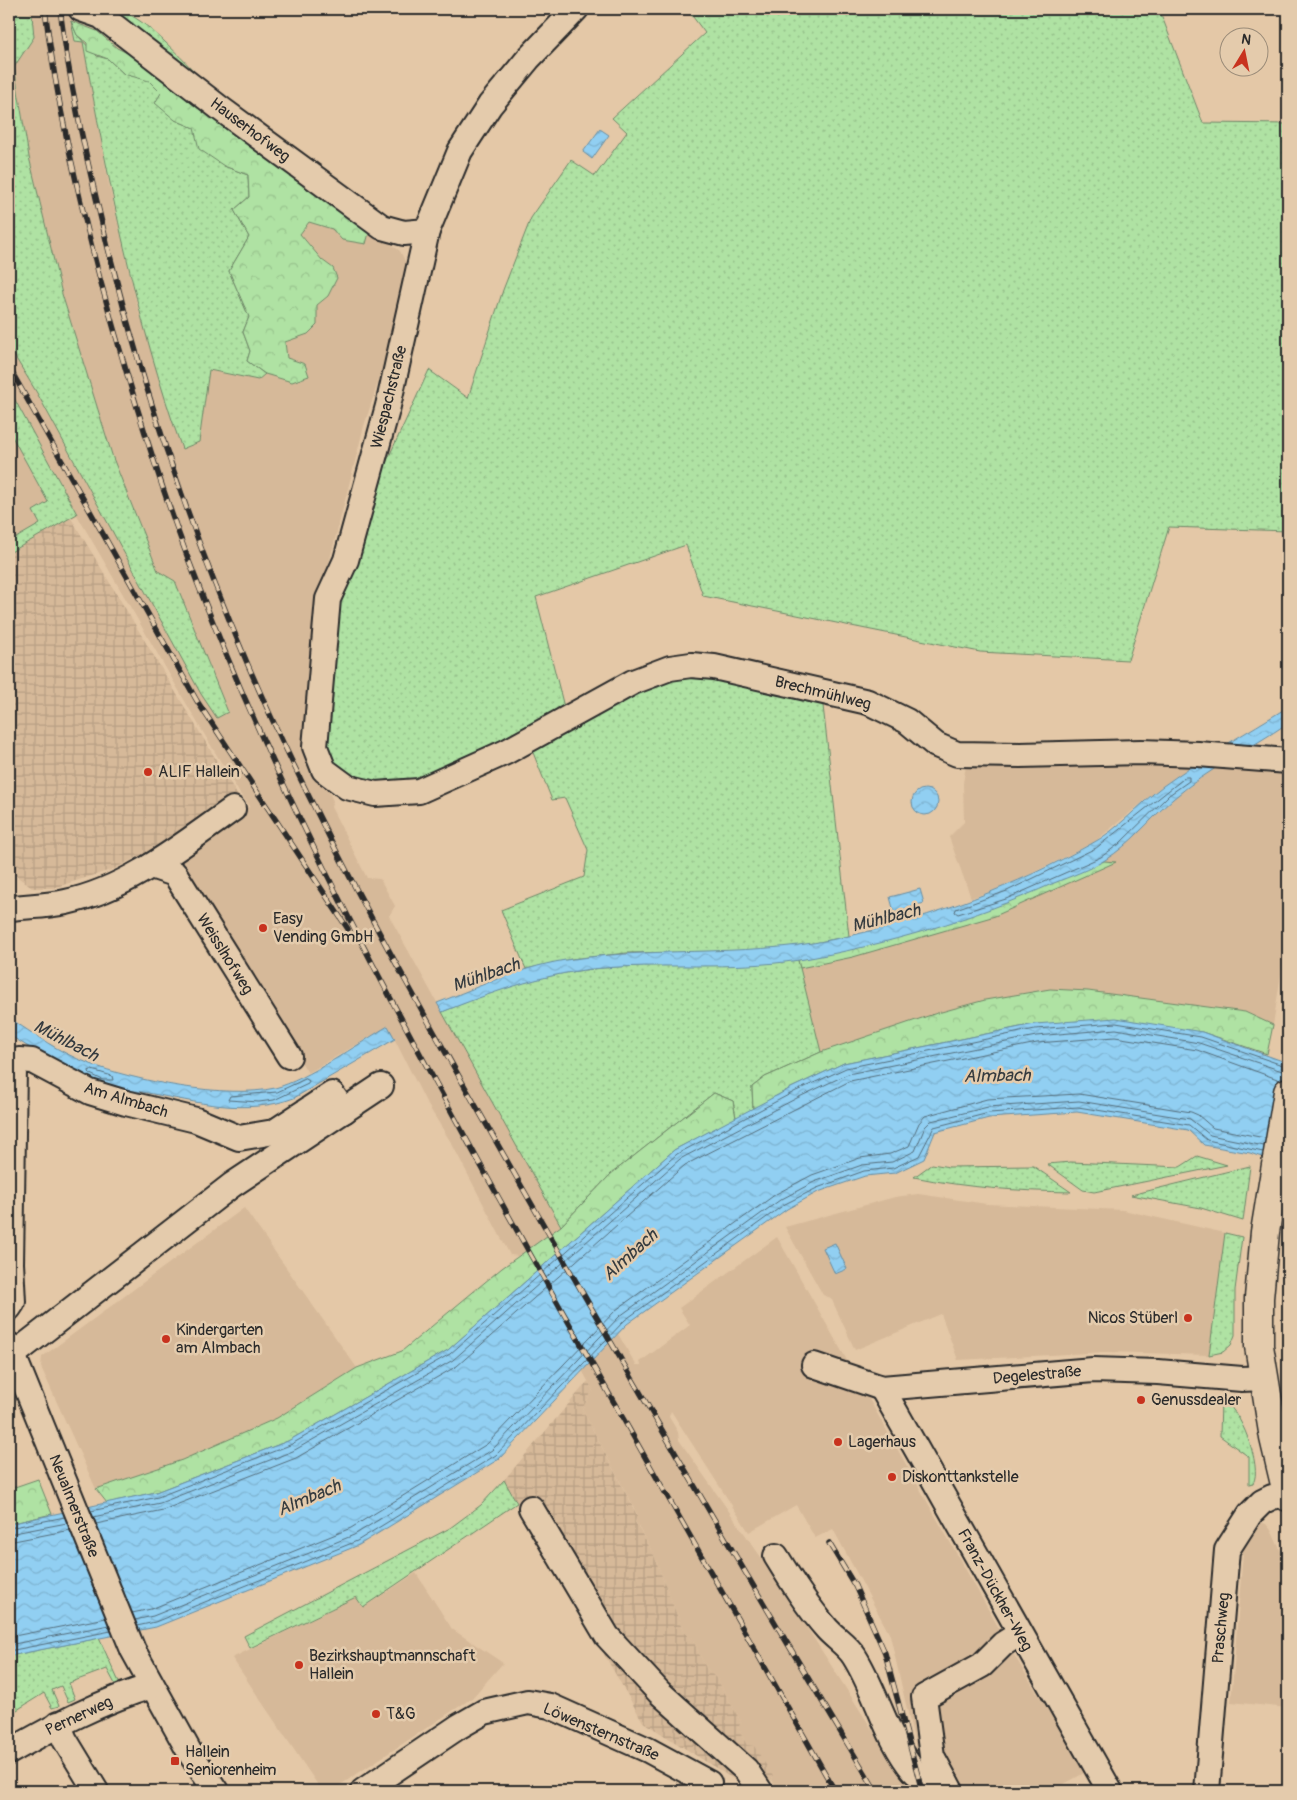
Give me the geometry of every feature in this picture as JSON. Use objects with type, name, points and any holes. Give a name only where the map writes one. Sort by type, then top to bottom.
[{"type":"main road","points":[[1288,1092],[1272,1185],[1259,1298],[1259,1346],[1288,1495]]},
{"type":"street","name":"Hauserhofweg","points":[[81,9],[101,16],[221,109],[382,227],[404,233],[427,231]]},
{"type":"street","name":"Wiespachstraße","points":[[375,794],[347,787],[324,770],[315,747],[328,599],[346,560],[388,406],[427,231],[460,151],[486,112],[528,59],[576,9]]},
{"type":"street","name":"Brechmühlweg","points":[[375,794],[419,791],[506,752],[634,682],[670,668],[691,665],[714,666],[868,702],[907,721],[936,745],[958,754],[1020,755],[1141,752],[1202,754],[1288,761]]},
{"type":"street","points":[[10,905],[65,903],[94,894],[151,866],[234,809]]},
{"type":"street","name":"Weisslhofweg","points":[[151,866],[175,874],[289,1056]]},
{"type":"street","name":"Am Almbach","points":[[9,1308],[13,1302],[11,1263],[14,1070],[19,1060],[32,1061],[90,1092],[196,1120],[239,1138],[274,1132],[332,1094],[344,1111]]},
{"type":"street","points":[[10,1353],[232,1186],[380,1086]]},
{"type":"street","name":"Neualmerstraße","points":[[10,1353],[142,1667],[190,1753],[216,1791]]},
{"type":"street","name":"Degelestraße","points":[[814,1365],[882,1388],[1092,1370],[1158,1372],[1242,1379],[1264,1378]]},
{"type":"street","name":"Franz-Dückher-Weg","points":[[882,1388],[1018,1634],[1110,1791]]},
{"type":"street","name":"Praschweg","points":[[1207,1791],[1227,1550],[1250,1514],[1262,1502],[1272,1496],[1288,1495]]},
{"type":"street","points":[[531,1508],[607,1636],[659,1692],[746,1770],[760,1791]]},
{"type":"street","points":[[776,1556],[803,1600],[828,1630],[852,1654],[870,1683],[898,1746],[916,1772],[949,1787]]},
{"type":"street","points":[[949,1787],[932,1756],[924,1697],[982,1665],[1004,1644],[1018,1634]]},
{"type":"street","name":"Pernerweg","points":[[9,1752],[58,1724],[127,1693],[142,1667]]},
{"type":"street","name":"Löwensternstraße","points":[[362,1791],[458,1727],[484,1712],[528,1702],[550,1706],[648,1750],[709,1782]]},
{"type":"street","points":[[58,1724],[65,1740],[96,1791]]},
{"type":"shaded area","points":[[30,9],[70,9],[75,41],[83,42],[109,185],[137,305],[182,449],[199,442],[209,370],[258,380],[265,374],[292,382],[305,364],[287,358],[285,342],[308,334],[317,305],[328,296],[333,268],[322,260],[300,234],[309,222],[332,229],[342,240],[366,244],[370,229],[400,251],[407,265],[390,364],[382,370],[364,426],[317,610],[303,749],[318,779],[327,787],[333,801],[331,807],[367,878],[380,879],[395,906],[389,916],[561,1226],[559,1232],[636,1365],[641,1365],[640,1362],[690,1325],[679,1308],[777,1237],[1017,1660],[1086,1772],[1051,1791],[962,1791],[942,1754],[918,1757],[890,1635],[833,1529],[815,1538],[796,1505],[749,1532],[671,1411],[669,1417],[678,1432],[679,1440],[770,1570],[902,1776],[925,1791],[778,1791],[772,1780],[773,1776],[747,1745],[738,1729],[741,1722],[717,1679],[706,1668],[694,1643],[683,1631],[653,1553],[635,1521],[637,1514],[582,1409],[593,1390],[519,1256],[510,1255],[452,1144],[426,1102],[388,1026],[308,1073],[175,861],[250,806],[240,794],[200,727],[77,515],[9,553],[9,347],[37,393],[201,694],[217,718],[228,711],[175,581],[158,571],[113,458],[62,294],[29,157],[14,66],[34,37]]},
{"type":"shaded area","points":[[71,518],[238,796],[187,831],[114,869],[53,888],[32,888],[15,875],[9,865],[9,553]]},
{"type":"shaded area","points":[[967,760],[1128,761],[1193,765],[1161,787],[1093,843],[1006,886],[971,898],[949,837],[964,822],[963,783]]},
{"type":"shaded area","points":[[1216,767],[1288,774],[1288,929],[1273,1025],[1245,1012],[1088,991],[1050,989],[985,1000],[934,1014],[821,1052],[798,960],[1122,848],[1173,799]]},
{"type":"shaded area","points":[[918,1194],[987,1204],[1123,1210],[1225,1233],[1209,1355],[1106,1352],[958,1360],[941,1314],[855,1350],[831,1298],[823,1295],[785,1227],[895,1197]]},
{"type":"shaded area","points":[[244,1208],[357,1368],[277,1418],[182,1460],[96,1489],[41,1367],[42,1357]]},
{"type":"shaded area","points":[[588,1381],[593,1390],[582,1409],[637,1515],[635,1522],[653,1553],[683,1631],[694,1643],[706,1668],[717,1679],[741,1722],[738,1729],[747,1745],[754,1746],[773,1776],[772,1780],[746,1787],[643,1722],[504,1480]]},
{"type":"shaded area","points":[[1261,1522],[1266,1524],[1271,1530],[1288,1567],[1288,1708],[1231,1702],[1244,1540],[1254,1524]]},
{"type":"shaded area","points":[[416,1573],[452,1629],[503,1663],[472,1698],[331,1791],[322,1791],[232,1658],[356,1597],[364,1607]]},
{"type":"green space","points":[[112,9],[123,11],[148,27],[205,82]]},
{"type":"green space","points":[[687,9],[1159,9],[1203,123],[1288,124],[1288,531],[1169,527],[1128,660],[980,652],[703,596],[686,545],[536,597],[565,711],[415,783],[376,786],[346,781],[327,755],[328,698],[336,602],[379,478],[429,370],[468,398],[503,290],[531,218],[571,160],[595,176],[627,132],[612,118],[705,33]]},
{"type":"green space","points":[[9,14],[32,15],[34,37],[14,67],[29,157],[62,294],[113,458],[158,571],[175,581],[228,712],[217,718],[201,694],[37,393],[9,347]]},
{"type":"green space","points":[[71,21],[77,35],[97,56],[108,59],[124,74],[149,80],[161,93],[175,120],[194,128],[224,166],[248,175],[249,197],[234,210],[249,237],[229,271],[249,317],[243,332],[250,351],[247,361],[265,374],[258,380],[209,370],[199,442],[182,449],[150,349],[124,248],[83,42],[75,41]]},
{"type":"green space","points":[[71,21],[97,31],[117,48],[150,64],[370,229],[366,244],[342,240],[332,229],[309,222],[300,234],[322,260],[333,268],[337,278],[328,296],[317,305],[317,325],[308,334],[285,342],[287,358],[305,364],[309,376],[292,382],[265,374],[247,361],[250,351],[243,332],[249,317],[229,271],[249,237],[234,210],[249,197],[248,175],[224,166],[199,149],[194,128],[175,120],[155,103],[161,93],[149,81],[124,74],[108,59],[87,51],[87,43],[77,35]]},
{"type":"green space","points":[[9,389],[77,514],[9,553],[9,542],[40,524],[33,511],[48,502],[9,431]]},
{"type":"green space","points":[[686,672],[822,697],[849,936],[800,946],[759,951],[627,953],[571,959],[526,969],[501,910],[584,877],[588,850],[565,798],[552,800],[530,745],[592,710]]},
{"type":"green space","points":[[1104,861],[1116,862],[995,916],[853,957],[800,968],[798,960],[881,942]]},
{"type":"green space","points":[[798,960],[821,1052],[765,1077],[752,1087],[753,1109],[736,1118],[733,1101],[714,1093],[611,1174],[561,1226],[442,1012],[515,985],[553,975],[592,969],[643,965]]},
{"type":"green space","points":[[1050,989],[1088,991],[1245,1012],[1273,1025],[1267,1054],[1202,1032],[1035,1024],[844,1063],[791,1088],[753,1109],[752,1087],[765,1077],[821,1052],[934,1014],[985,1000]]},
{"type":"green space","points":[[714,1093],[733,1101],[736,1118],[674,1150],[448,1350],[288,1441],[156,1492],[107,1503],[96,1489],[182,1460],[277,1418],[357,1368],[402,1351],[502,1268],[561,1226],[611,1174]]},
{"type":"green space","points":[[1197,1156],[1227,1165],[1094,1192],[1083,1190],[1047,1164],[1071,1162],[1180,1167]]},
{"type":"green space","points":[[932,1164],[949,1167],[1033,1166],[1071,1192],[992,1188],[914,1177]]},
{"type":"green space","points":[[1250,1166],[1243,1221],[1201,1208],[1131,1195]]},
{"type":"green space","points":[[1225,1233],[1242,1237],[1235,1290],[1235,1335],[1231,1345],[1223,1352],[1209,1355]]},
{"type":"green space","points":[[1221,1401],[1228,1405],[1235,1413],[1248,1438],[1255,1465],[1253,1483],[1249,1484],[1249,1457],[1220,1436]]},
{"type":"green space","points":[[38,1479],[52,1514],[9,1524],[9,1489]]},
{"type":"green space","points":[[504,1480],[517,1503],[363,1607],[356,1597],[250,1648],[244,1636],[450,1528],[481,1505]]},
{"type":"green space","points":[[99,1638],[119,1682],[115,1684],[107,1669],[69,1683],[75,1699],[68,1702],[61,1686],[52,1690],[59,1706],[52,1708],[44,1693],[9,1715],[9,1656]]},
{"type":"water","points":[[600,129],[609,135],[592,159],[583,152]]},
{"type":"water","points":[[1288,707],[1288,723],[1186,788],[1123,847],[1105,860],[1024,896],[962,919],[896,939],[799,960],[748,965],[643,966],[592,969],[534,980],[442,1012],[437,1003],[520,971],[555,962],[608,955],[745,950],[814,943],[912,920],[943,910],[1004,887],[1063,859],[1101,838],[1178,775]]},
{"type":"water","points":[[925,789],[934,793],[938,802],[934,811],[925,815],[916,811],[912,802],[916,793]]},
{"type":"water","points":[[920,889],[924,903],[894,912],[890,897]]},
{"type":"water","points":[[9,1018],[67,1054],[107,1070],[155,1082],[207,1090],[255,1091],[275,1088],[317,1070],[388,1026],[395,1039],[294,1098],[258,1106],[239,1107],[203,1103],[117,1088],[99,1083],[53,1061],[9,1035]]},
{"type":"water","name":"Almbach","points":[[1116,1018],[1202,1032],[1288,1063],[1288,1166],[1250,1153],[1204,1145],[1188,1130],[1077,1112],[989,1118],[935,1132],[924,1159],[895,1173],[865,1176],[818,1192],[787,1209],[627,1324],[499,1459],[359,1545],[156,1627],[9,1656],[9,1524],[156,1492],[288,1441],[448,1350],[674,1150],[791,1088],[844,1063],[1035,1024]]},
{"type":"water","points":[[835,1243],[847,1269],[835,1274],[823,1248]]},
{"type":"railway","points":[[45,9],[61,111],[75,178],[100,279],[130,386],[152,456],[189,561],[254,719],[326,873],[444,1099],[835,1791]]},
{"type":"railway","points":[[60,9],[73,90],[90,170],[131,336],[184,502],[248,665],[279,734],[346,870],[455,1069],[658,1423],[876,1791]]},
{"type":"railway","points":[[9,367],[197,701],[348,929]]},
{"type":"railway","points":[[829,1543],[855,1586],[885,1653],[922,1791]]},
{"type":"place","name":"ALIF Hallein","points":[[148,772]]},
{"type":"place","name":"Easy Vending GmbH","points":[[263,928]]},
{"type":"place","name":"Nicos Stüberl","points":[[1188,1318]]},
{"type":"place","name":"Kindergarten am Almbach","points":[[166,1339]]},
{"type":"place","name":"Genussdealer","points":[[1141,1400]]},
{"type":"place","name":"Lagerhaus","points":[[838,1442]]},
{"type":"place","name":"Diskonttankstelle","points":[[892,1477]]},
{"type":"place","name":"Bezirkshauptmannschaft Hallein","points":[[299,1665]]},
{"type":"place","name":"T&G","points":[[376,1714]]},
{"type":"place","name":"Hallein Seniorenheim","points":[[175,1761]]},
{"type":"water label","name":"Mühlbach","points":[[886,918]]},
{"type":"water label","name":"Mühlbach","points":[[486,975]]},
{"type":"water label","name":"Mühlbach","points":[[66,1041]]}]
